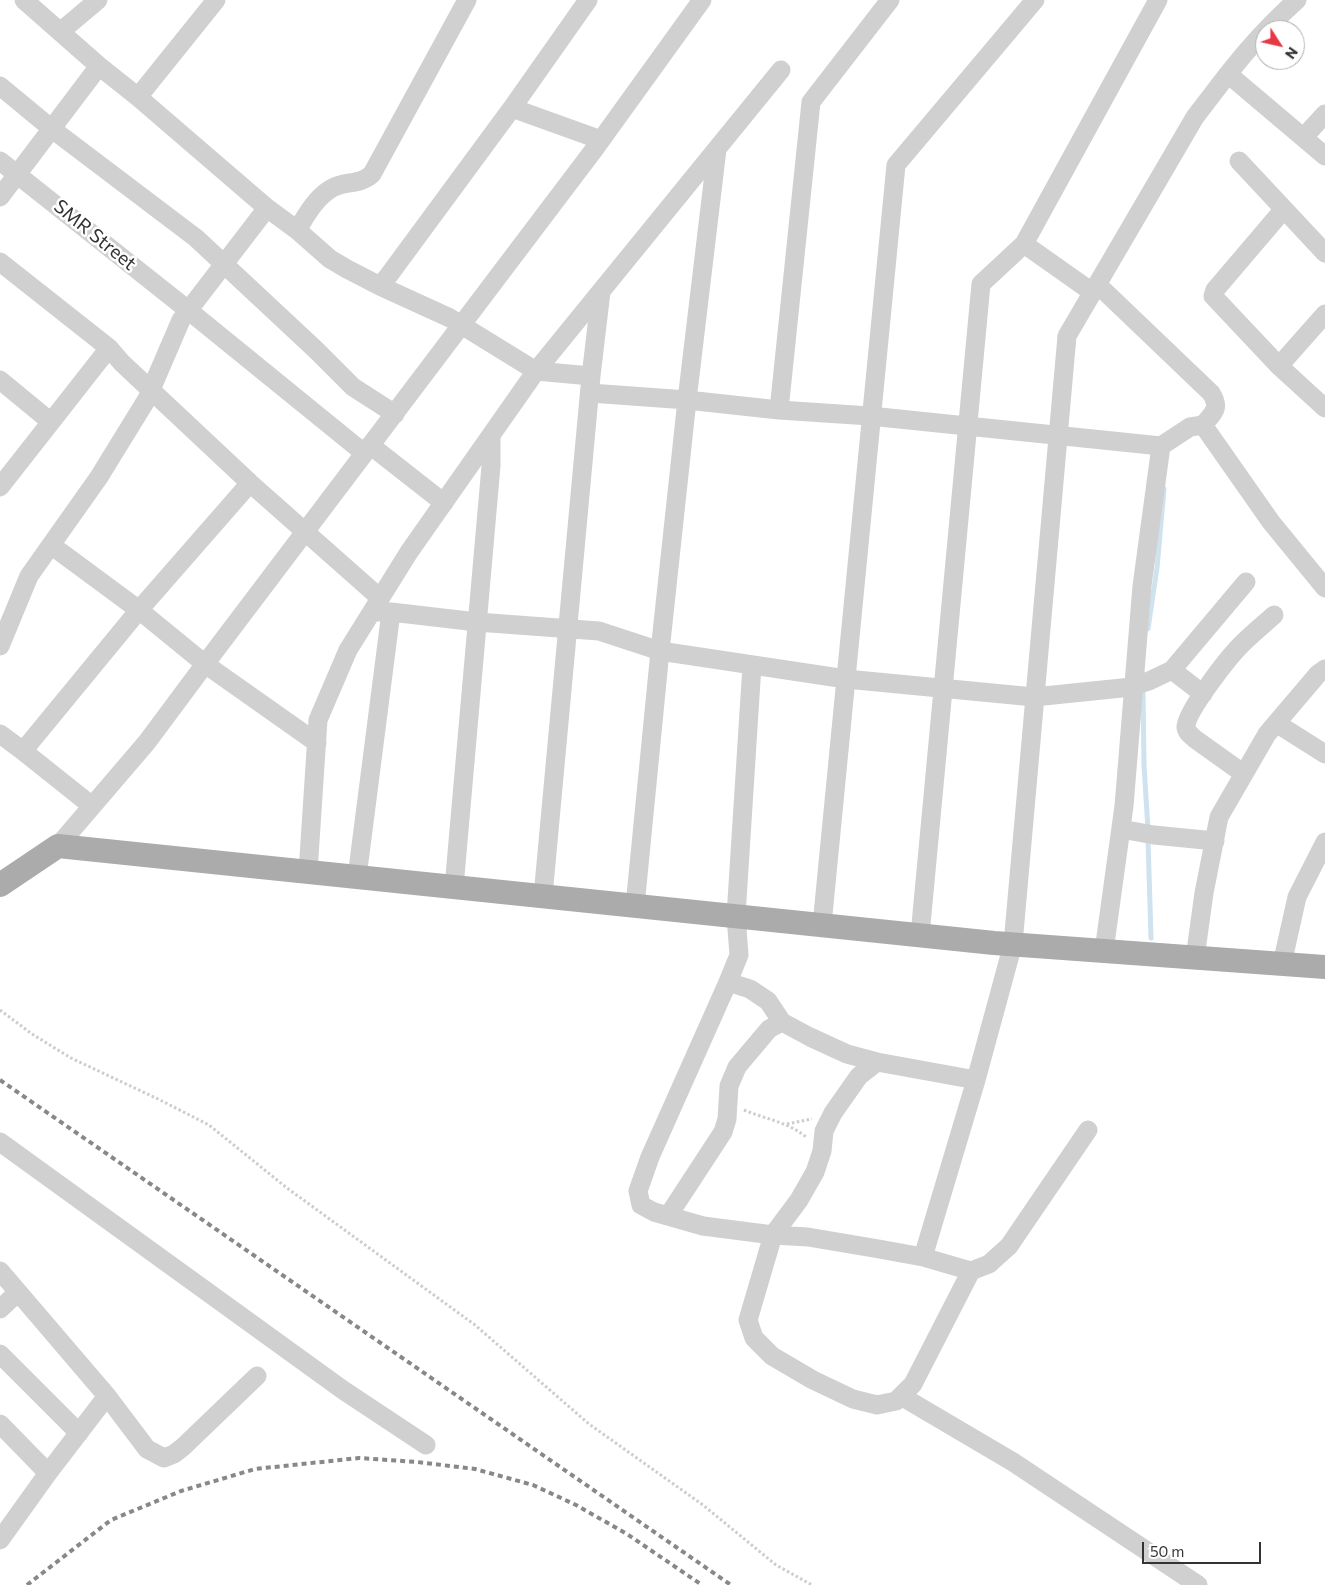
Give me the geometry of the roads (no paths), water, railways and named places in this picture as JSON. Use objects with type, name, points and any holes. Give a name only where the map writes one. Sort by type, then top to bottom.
[{"type":"main road","points":[[0,884],[58,846],[1012,944],[1325,967]]},
{"type":"street","points":[[24,0],[99,66],[330,259],[380,286],[450,318],[536,371],[591,385],[687,400],[778,410],[870,416],[1057,434],[1161,446],[1190,427],[1203,425],[1216,408],[1216,400],[1212,393],[1095,288],[1024,244]]},
{"type":"street","points":[[60,32],[98,0]]},
{"type":"street","points":[[138,97],[216,0]]},
{"type":"street","points":[[297,230],[318,199],[329,189],[346,183],[358,182],[372,174],[467,0]]},
{"type":"street","points":[[380,286],[512,108],[588,0]]},
{"type":"street","points":[[58,846],[147,742],[601,140],[702,0]]},
{"type":"street","points":[[778,410],[811,102],[890,0]]},
{"type":"street","points":[[822,925],[870,416],[896,165],[1035,0]]},
{"type":"street","points":[[920,935],[981,284],[1024,244],[1158,0]]},
{"type":"street","points":[[923,1257],[976,1080],[1012,944],[1067,336],[1195,117],[1248,49],[1269,25],[1297,0]]},
{"type":"street","points":[[0,197],[99,66]]},
{"type":"street","points":[[308,872],[318,720],[348,650],[381,607],[409,552],[536,371],[781,70]]},
{"type":"street","points":[[1228,74],[1325,156]]},
{"type":"street","points":[[0,86],[52,129],[196,238],[353,387],[395,414]]},
{"type":"street","points":[[512,108],[601,140]]},
{"type":"street","points":[[1304,138],[1325,114]]},
{"type":"street","points":[[636,906],[660,651],[717,149]]},
{"type":"street","name":"SMR Street","points":[[0,161],[367,449],[444,503]]},
{"type":"street","points":[[1239,161],[1325,253]]},
{"type":"street","points":[[0,646],[29,576],[99,477],[151,390],[181,320],[268,208]]},
{"type":"street","points":[[1284,209],[1215,290],[1213,296],[1279,366],[1325,408]]},
{"type":"street","points":[[0,262],[109,348],[122,363],[305,533],[381,607],[477,622],[599,631],[660,651],[846,679],[1034,697],[1133,686],[1172,670],[1246,582]]},
{"type":"street","points":[[543,896],[601,292]]},
{"type":"street","points":[[1279,366],[1325,314]]},
{"type":"street","points":[[0,487],[109,348]]},
{"type":"street","points":[[0,380],[51,422]]},
{"type":"street","points":[[1203,425],[1271,522],[1325,588]]},
{"type":"street","points":[[454,887],[491,466],[491,436]]},
{"type":"street","points":[[1104,951],[1128,831],[1133,686],[1142,586],[1161,446]]},
{"type":"street","points":[[23,751],[139,610],[250,483]]},
{"type":"street","points":[[51,545],[139,610],[205,664],[317,743]]},
{"type":"street","points":[[357,877],[381,607]]},
{"type":"street","points":[[1244,774],[1195,739],[1186,727],[1203,694],[1237,650],[1274,615]]},
{"type":"street","points":[[752,665],[736,916],[739,955],[650,1157],[638,1191],[641,1205],[654,1212],[703,1226],[773,1235],[808,1237],[923,1257],[970,1271],[989,1264],[1008,1246],[1088,1130]]},
{"type":"street","points":[[1195,958],[1204,893],[1219,817],[1267,734],[1318,674],[1325,669]]},
{"type":"street","points":[[1172,670],[1203,694]]},
{"type":"street","points":[[1276,723],[1325,754]]},
{"type":"street","points":[[0,734],[92,806]]},
{"type":"street","points":[[1128,831],[1215,841]]},
{"type":"street","points":[[1282,964],[1296,896],[1325,842]]},
{"type":"street","points":[[728,982],[750,989],[768,1001],[782,1022],[847,1054],[877,1062],[976,1080]]},
{"type":"street","points":[[668,1216],[723,1132],[727,1119],[729,1086],[738,1067],[769,1029],[782,1022]]},
{"type":"street","points":[[877,1062],[859,1076],[830,1118],[824,1131],[822,1151],[815,1172],[799,1200],[773,1235],[748,1320],[754,1338],[772,1356],[813,1380],[853,1399],[877,1405],[896,1401],[913,1384],[970,1271]]},
{"type":"street","points":[[0,1142],[343,1390],[426,1445]]},
{"type":"street","points":[[0,1271],[107,1396],[147,1449],[164,1458],[174,1454],[183,1447],[257,1376]]},
{"type":"street","points":[[0,1309],[18,1292]]},
{"type":"street","points":[[0,1354],[79,1433]]},
{"type":"street","points":[[0,1540],[107,1396]]},
{"type":"street","points":[[901,1396],[1013,1462],[1198,1585]]},
{"type":"street","points":[[0,1424],[48,1473]]},
{"type":"waterway","points":[[1148,629],[1157,568],[1164,489]]},
{"type":"waterway","points":[[1143,691],[1144,765],[1148,830]]},
{"type":"waterway","points":[[1148,839],[1151,938]]},
{"type":"railway","points":[[0,1080],[731,1585]]},
{"type":"railway","points":[[27,1585],[111,1520],[181,1491],[255,1469],[359,1458],[475,1469],[533,1485],[576,1505],[627,1534],[702,1585]]}]
